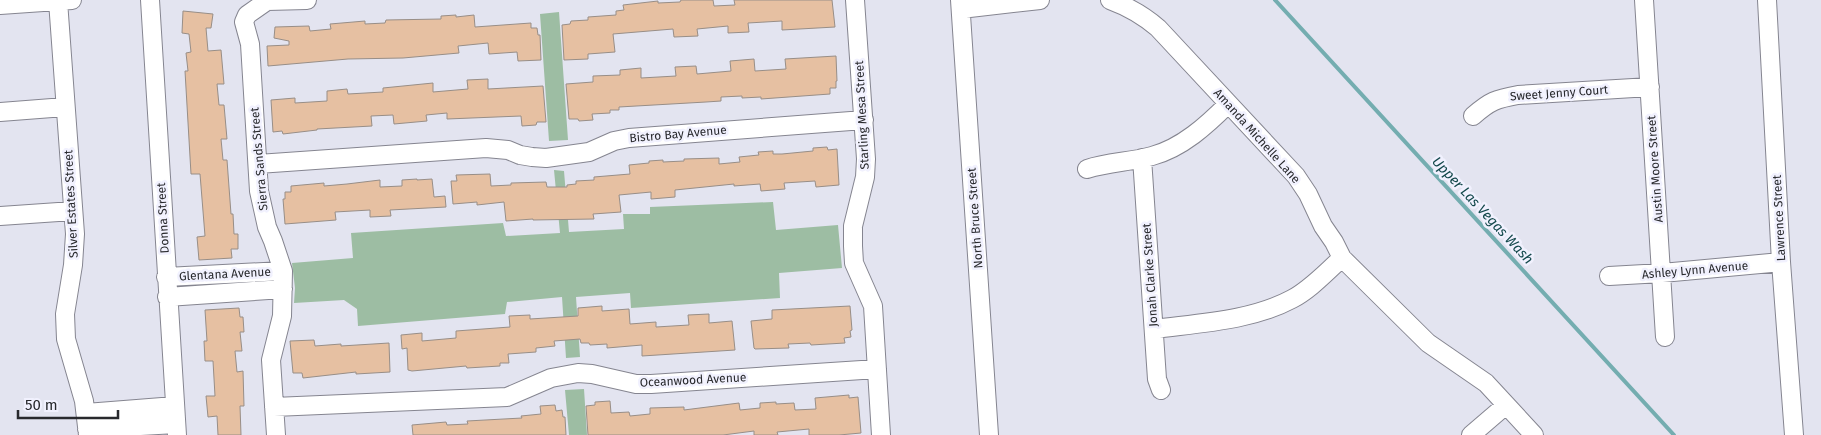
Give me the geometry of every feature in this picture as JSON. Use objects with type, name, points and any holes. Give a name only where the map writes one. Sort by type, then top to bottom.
[{"type":"street","points":[[0,5],[65,0]]},
{"type":"street","name":"Silver Estates Street","points":[[65,0],[65,107],[75,234],[74,265],[65,314],[66,339],[87,426]]},
{"type":"street","name":"Donna Street","points":[[150,0],[176,422]]},
{"type":"street","name":"Sierra Sands Street","points":[[276,435],[271,360],[282,316],[283,280],[263,212],[259,191],[250,44],[244,22],[247,15],[267,1],[307,0]]},
{"type":"street","name":"Starling Mesa Street","points":[[855,0],[866,168],[853,226],[854,263],[873,306],[881,435]]},
{"type":"street","points":[[961,5],[1040,0]]},
{"type":"street","name":"Austin Moore Street","points":[[1644,0],[1665,337]]},
{"type":"street","name":"Lawrence Street","points":[[1767,0],[1794,435]]},
{"type":"street","name":"Amanda Michelle Lane","points":[[1115,1],[1144,16],[1158,28],[1296,176],[1308,194],[1323,226],[1342,258],[1428,343],[1486,383],[1534,435]]},
{"type":"street","name":"North Bruce Street","points":[[961,5],[989,435]]},
{"type":"street","name":"Sweet Jenny Court","points":[[1473,116],[1485,105],[1497,99],[1511,96],[1650,87]]},
{"type":"street","points":[[1087,168],[1154,156],[1205,126],[1228,104]]},
{"type":"street","points":[[0,112],[65,107]]},
{"type":"street","name":"Bistro Bay Avenue","points":[[258,164],[486,148],[508,150],[532,157],[558,157],[589,152],[614,141],[629,138],[864,120]]},
{"type":"street","name":"Jonah Clarke Street","points":[[1142,158],[1157,379],[1161,390]]},
{"type":"street","points":[[0,216],[73,211]]},
{"type":"street","points":[[1154,329],[1241,316],[1277,306],[1310,287],[1342,258]]},
{"type":"street","name":"Ashley Lynn Avenue","points":[[1609,276],[1782,262]]},
{"type":"street","name":"Glentana Avenue","points":[[166,277],[283,280]]},
{"type":"street","name":"Glentana Avenue","points":[[167,297],[283,280]]},
{"type":"street","name":"Oceanwood Avenue","points":[[274,407],[506,397],[551,378],[578,373],[592,374],[636,384],[651,384],[877,369]]},
{"type":"street","points":[[1471,435],[1506,405]]},
{"type":"street","points":[[87,426],[126,418],[176,422]]},
{"type":"green space","points":[[559,12],[568,140],[549,141],[540,14]]},
{"type":"green space","points":[[554,170],[564,171],[569,232],[624,229],[623,214],[650,214],[650,207],[773,202],[776,230],[838,225],[842,268],[779,273],[780,298],[631,308],[630,293],[576,297],[580,357],[566,358],[562,297],[507,302],[505,314],[358,326],[357,309],[344,300],[294,303],[295,288],[292,263],[353,258],[351,233],[503,223],[506,236],[560,233]]},
{"type":"green space","points":[[584,389],[587,435],[569,435],[565,390]]},
{"type":"building","points":[[681,0],[713,0],[714,6],[735,5],[734,0],[832,0],[835,27],[782,30],[782,21],[748,23],[749,32],[728,33],[728,26],[697,29],[698,36],[674,37],[673,29],[613,34],[615,52],[588,54],[588,59],[564,60],[562,25],[570,24],[571,21],[588,20],[588,17],[616,15],[616,11],[624,10],[623,5],[658,1],[658,3],[680,2]]},
{"type":"building","points":[[183,11],[213,14],[211,28],[206,28],[208,51],[221,50],[224,84],[217,84],[219,105],[224,105],[227,139],[221,139],[223,160],[227,160],[234,234],[238,234],[238,249],[231,249],[232,258],[199,260],[197,237],[205,236],[200,174],[191,174],[185,71],[188,71],[186,53],[191,52],[189,34],[182,33]]},
{"type":"building","points":[[456,15],[456,17],[474,15],[475,27],[531,23],[531,28],[537,28],[538,35],[540,35],[541,60],[518,61],[517,52],[489,54],[488,43],[458,46],[459,53],[403,58],[348,59],[268,66],[267,46],[289,45],[289,41],[274,38],[275,27],[309,26],[310,31],[331,29],[330,24],[365,21],[365,24],[385,23],[386,20],[441,19],[441,16]]},
{"type":"building","points":[[836,56],[836,88],[830,88],[830,94],[761,99],[761,97],[742,98],[742,96],[721,97],[721,101],[619,107],[619,110],[610,110],[610,113],[592,114],[593,120],[579,121],[578,119],[569,119],[566,84],[593,82],[593,76],[620,75],[620,70],[641,68],[641,78],[676,76],[675,67],[696,66],[697,74],[731,71],[730,61],[754,59],[755,71],[786,69],[785,59]]},
{"type":"building","points":[[488,79],[488,89],[543,86],[546,122],[522,126],[521,116],[447,119],[447,113],[426,115],[427,121],[394,124],[393,115],[371,116],[372,126],[317,129],[283,134],[282,131],[273,132],[271,100],[295,98],[295,103],[327,101],[327,91],[347,89],[348,94],[383,92],[383,88],[433,83],[433,92],[468,89],[467,80]]},
{"type":"building","points":[[827,147],[828,150],[837,149],[839,185],[816,187],[815,181],[784,183],[785,189],[761,191],[760,184],[734,186],[734,184],[675,190],[675,197],[651,199],[651,192],[619,195],[621,212],[593,214],[594,219],[506,221],[504,202],[477,205],[477,202],[453,204],[451,181],[457,181],[456,175],[490,174],[491,186],[511,185],[511,183],[546,182],[547,187],[567,187],[567,185],[576,184],[576,181],[594,180],[594,177],[630,174],[629,165],[649,163],[649,161],[663,160],[663,162],[719,158],[719,164],[740,162],[739,157],[759,155],[758,152],[773,151],[773,154],[782,154],[813,151],[813,148]]},
{"type":"building","points":[[432,179],[434,197],[445,196],[446,207],[390,210],[391,216],[370,217],[370,210],[335,212],[336,220],[285,224],[283,199],[285,199],[285,192],[291,192],[291,186],[324,183],[324,186],[380,180],[380,187],[402,186],[402,180]]},
{"type":"building","points":[[602,306],[602,311],[629,309],[630,324],[656,322],[656,327],[689,325],[688,315],[709,314],[709,323],[732,321],[735,350],[642,356],[642,345],[607,348],[607,344],[590,345],[589,343],[581,343],[580,339],[554,341],[555,346],[536,348],[536,352],[508,354],[509,363],[500,363],[500,366],[467,368],[466,366],[412,371],[408,370],[407,348],[402,349],[401,335],[422,333],[422,341],[456,338],[456,331],[510,327],[509,316],[530,315],[530,319],[578,316],[578,308]]},
{"type":"building","points":[[850,306],[852,330],[850,331],[851,337],[844,338],[845,343],[788,344],[789,348],[754,348],[751,321],[772,319],[772,310]]},
{"type":"building","points":[[239,308],[240,317],[243,317],[244,332],[240,332],[242,351],[235,351],[237,372],[243,371],[244,406],[240,406],[241,435],[218,435],[217,416],[208,417],[206,396],[215,396],[213,361],[205,361],[204,341],[207,341],[205,310]]},
{"type":"building","points":[[314,340],[315,346],[389,343],[390,372],[356,374],[356,372],[303,378],[302,373],[293,373],[290,341]]},
{"type":"building","points":[[849,395],[849,398],[858,397],[861,433],[809,435],[809,429],[777,432],[778,435],[754,435],[754,431],[723,435],[588,435],[586,406],[595,405],[595,402],[610,401],[611,413],[629,412],[630,416],[650,414],[650,408],[684,407],[684,410],[739,403],[740,410],[760,408],[760,403],[776,402],[776,404],[794,403],[795,410],[816,409],[815,398]]},
{"type":"building","points":[[555,405],[556,411],[562,410],[563,417],[565,417],[566,435],[413,435],[412,425],[446,422],[447,425],[468,424],[467,421],[522,418],[521,416],[541,414],[540,406]]},
{"type":"waterway","name":"Upper Las Vegas Wash","points":[[1275,0],[1674,435]]}]
